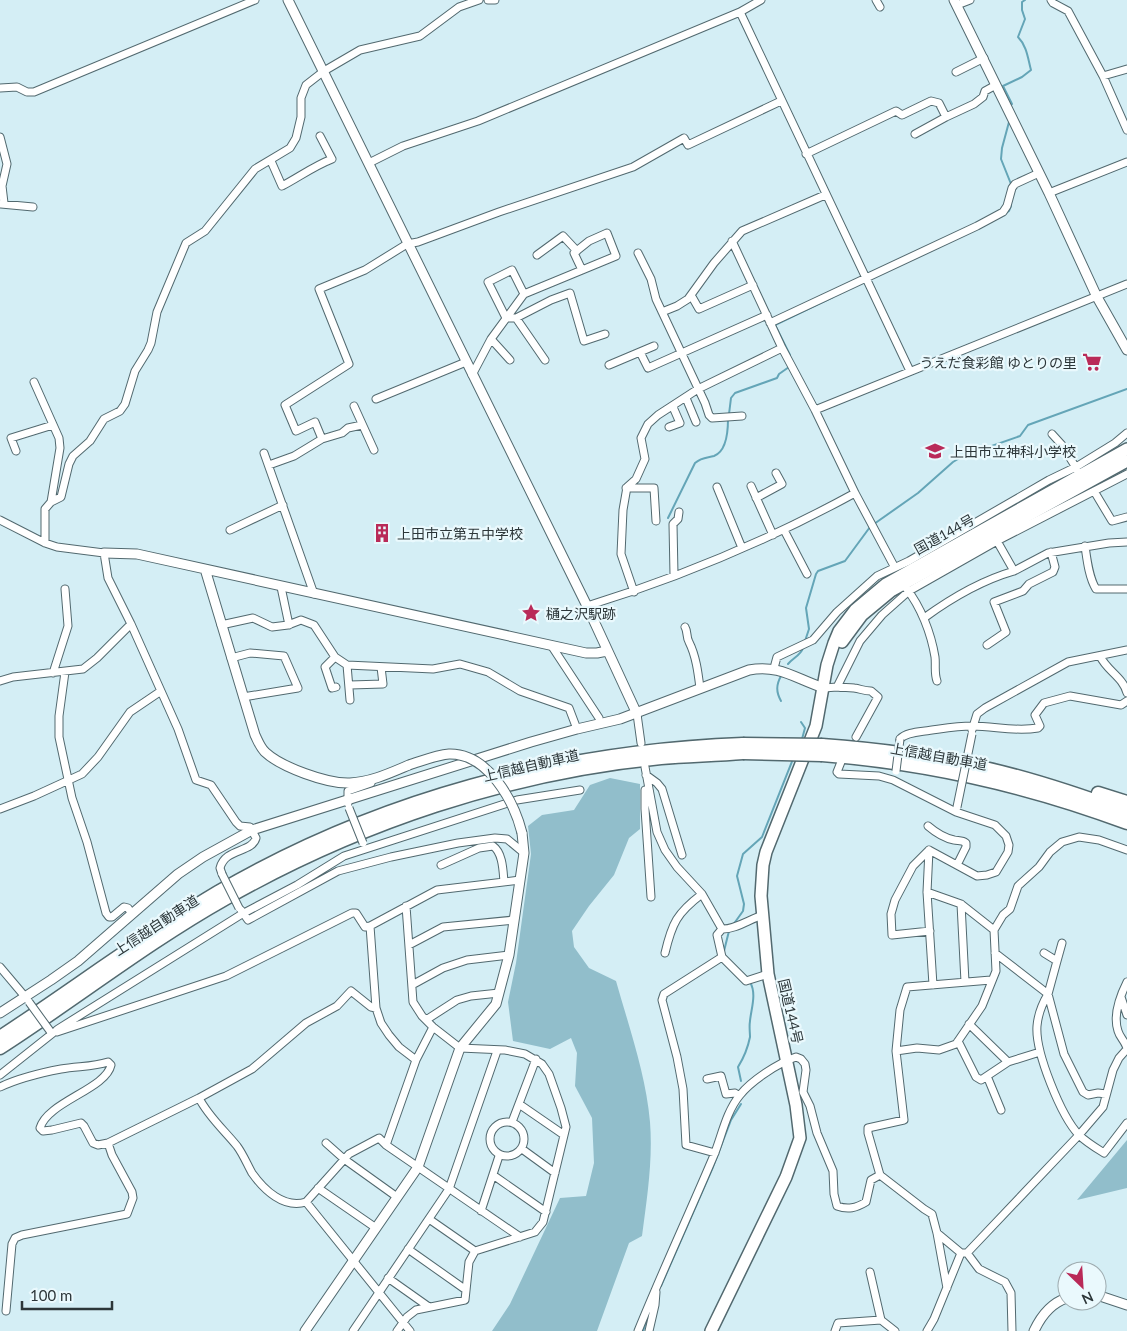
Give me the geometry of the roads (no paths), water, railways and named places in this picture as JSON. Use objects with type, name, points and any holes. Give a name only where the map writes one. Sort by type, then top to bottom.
[{"type":"highway","name":"国道144号","points":[[711,1331],[746,1262],[796,1154],[800,1138],[800,1126],[768,974],[761,876],[764,858],[812,739],[830,654],[839,632],[855,610],[875,592],[899,576],[1078,472],[1127,449]]},
{"type":"highway","name":"国道144号","points":[[824,688],[834,658],[846,635],[871,607],[1127,461]]},
{"type":"highway","name":"上信越自動車道","points":[[0,1037],[153,933],[219,892],[287,856],[357,824],[426,799],[536,768],[658,749],[822,750],[907,754],[986,768],[1064,790],[1127,812]]},
{"type":"highway","name":"上信越自動車道","points":[[0,1048],[160,939],[224,900],[290,864],[360,833],[456,799],[540,777],[651,759],[743,749]]},
{"type":"highway","name":"上信越自動車道","points":[[822,750],[947,771],[1034,792],[1127,823]]},
{"type":"highway","points":[[986,768],[1058,783],[1127,802]]},
{"type":"highway","points":[[947,771],[1085,813],[1127,833]]},
{"type":"street","points":[[0,88],[17,86],[27,92],[34,92],[255,0]]},
{"type":"street","points":[[288,0],[587,606],[637,714],[641,743]]},
{"type":"street","points":[[45,543],[45,509],[51,502],[61,497],[68,464],[72,456],[90,442],[104,419],[120,411],[125,404],[134,371],[151,343],[157,312],[186,243],[205,231],[255,170],[290,148],[296,138],[301,117],[301,98],[306,84],[360,50],[420,36],[459,7],[479,0]]},
{"type":"street","points":[[488,0],[495,0]]},
{"type":"street","points":[[369,163],[403,146],[478,121],[740,12],[761,0]]},
{"type":"street","points":[[876,0],[880,7]]},
{"type":"street","points":[[970,0],[956,3],[1049,193],[1097,297],[1127,350]]},
{"type":"street","points":[[1051,0],[1068,11],[1103,76],[1127,130]]},
{"type":"street","points":[[740,12],[910,371]]},
{"type":"street","points":[[956,72],[984,58]]},
{"type":"street","points":[[1103,76],[1127,70]]},
{"type":"street","points":[[915,134],[974,104],[983,97],[985,91],[996,84]]},
{"type":"street","points":[[806,154],[896,111],[902,115],[931,101],[939,102],[946,117]]},
{"type":"street","points":[[322,439],[314,422],[296,431],[285,405],[349,364],[319,289],[365,270],[407,244],[418,242],[499,212],[632,167],[684,138],[688,144],[781,102]]},
{"type":"street","points":[[271,161],[282,186],[305,174],[316,165],[332,159],[320,136]]},
{"type":"street","points":[[0,137],[7,164],[2,186],[2,204],[33,207]]},
{"type":"street","points":[[1049,193],[1127,162]]},
{"type":"street","points":[[770,323],[1003,212],[1007,206],[1012,188],[1016,184],[1039,173]]},
{"type":"street","points":[[662,312],[682,303],[691,295],[714,263],[742,231],[754,224],[825,195]]},
{"type":"street","points":[[472,375],[491,340],[524,294],[616,256],[607,233],[588,241],[574,253],[582,270]]},
{"type":"street","points":[[537,254],[563,236],[577,251]]},
{"type":"street","points":[[732,241],[782,348],[894,566]]},
{"type":"street","points":[[638,253],[651,279],[656,299],[709,415],[712,418],[742,416]]},
{"type":"street","points":[[506,318],[488,282],[512,270],[524,294]]},
{"type":"street","points":[[815,410],[1127,284]]},
{"type":"street","points":[[691,295],[699,310],[752,285]]},
{"type":"street","points":[[506,318],[516,318],[551,300],[570,293],[584,341],[605,334]]},
{"type":"street","points":[[640,352],[648,368],[682,355],[767,315]]},
{"type":"street","points":[[516,318],[545,360]]},
{"type":"street","points":[[491,340],[510,360]]},
{"type":"street","points":[[609,365],[654,346]]},
{"type":"street","points":[[634,592],[621,554],[623,510],[626,488],[636,479],[645,459],[641,438],[648,424],[658,415],[698,389],[782,348]]},
{"type":"street","points":[[376,399],[466,362]]},
{"type":"street","points":[[34,382],[59,438],[60,448],[51,502]]},
{"type":"street","points":[[686,398],[696,422]]},
{"type":"street","points":[[354,406],[374,450]]},
{"type":"street","points":[[669,427],[680,423],[673,407]]},
{"type":"street","points":[[269,465],[294,456],[322,439],[362,424]]},
{"type":"street","points":[[16,451],[11,438],[53,425]]},
{"type":"street","points":[[774,668],[777,657],[813,640],[837,612],[869,581],[894,566],[909,561],[1049,480],[1078,472],[1127,433]]},
{"type":"street","points":[[1052,434],[1062,445],[1078,472]]},
{"type":"street","points":[[264,453],[314,594]]},
{"type":"street","points":[[756,498],[782,484],[776,472]]},
{"type":"street","points":[[837,687],[860,641],[906,587],[1127,474]]},
{"type":"street","points":[[751,486],[773,535]]},
{"type":"street","points":[[717,487],[742,548]]},
{"type":"street","points":[[626,488],[654,488],[656,521]]},
{"type":"street","points":[[1094,491],[1112,521],[1127,517]]},
{"type":"street","points":[[587,606],[634,592],[773,535],[855,493]]},
{"type":"street","points":[[230,530],[283,505]]},
{"type":"street","points":[[674,575],[673,524],[678,519],[679,512]]},
{"type":"street","points":[[0,520],[45,543],[57,547],[104,553],[137,554],[586,653],[607,651]]},
{"type":"street","points":[[784,530],[807,574]]},
{"type":"street","points":[[997,542],[1014,570]]},
{"type":"street","points":[[924,618],[945,603],[1051,552],[1085,546],[1127,542]]},
{"type":"street","points":[[1085,546],[1089,572],[1096,589],[1127,589]]},
{"type":"street","points":[[987,645],[1006,632],[994,602],[1023,591],[1029,584],[1052,572],[1055,567],[1051,552]]},
{"type":"street","points":[[104,553],[108,578],[131,624],[178,729],[196,780],[211,785],[240,826],[250,827],[256,838],[255,843],[225,858],[220,868],[241,911],[248,920],[338,871],[391,857],[458,843],[495,838],[507,839],[524,853]]},
{"type":"street","points":[[205,569],[243,697],[259,744],[264,751],[278,762],[318,778],[339,783],[351,783],[383,776],[432,757],[448,754],[471,757],[484,766],[493,776],[514,810],[522,833],[524,853],[509,955],[496,1004],[460,1048],[418,1167],[305,1331]]},
{"type":"street","points":[[281,587],[289,625]]},
{"type":"street","points":[[906,587],[924,618],[935,658],[935,676],[937,681]]},
{"type":"street","points":[[53,673],[68,626],[65,589]]},
{"type":"street","points":[[221,625],[253,618],[272,627],[289,625],[301,620],[314,625],[336,657],[347,665],[433,669],[460,664],[488,672],[520,691],[569,708],[577,729]]},
{"type":"street","points":[[0,681],[13,677],[83,669],[89,666],[131,624]]},
{"type":"street","points":[[685,627],[688,641],[696,658],[700,688]]},
{"type":"street","points":[[551,645],[599,718]]},
{"type":"street","points":[[956,810],[977,714],[1068,662],[1127,650]]},
{"type":"street","points":[[231,658],[250,653],[284,656],[298,688],[243,697]]},
{"type":"street","points":[[1100,656],[1104,666],[1125,684],[1127,692]]},
{"type":"street","points":[[336,657],[325,667],[332,688],[336,687]]},
{"type":"street","points":[[347,665],[350,700]]},
{"type":"street","points":[[350,685],[383,684],[381,667]]},
{"type":"street","points":[[0,1013],[28,1000],[78,961],[178,874],[203,857],[252,830],[348,803],[577,729],[637,714],[700,688],[762,667],[774,668],[824,688],[853,687],[864,691],[871,691],[878,696],[856,737]]},
{"type":"street","points":[[65,672],[59,716],[59,737],[68,780],[98,878],[106,913],[110,918],[124,907],[128,908],[132,914]]},
{"type":"street","points":[[0,809],[82,774],[98,757],[130,712],[161,691]]},
{"type":"street","points":[[887,779],[888,773],[894,774],[896,771],[900,739],[903,736],[952,727],[972,730],[1022,731],[1038,728],[1040,726],[1035,715],[1044,703],[1070,696],[1121,705],[1127,701]]},
{"type":"street","points":[[841,762],[837,772],[839,774],[879,776],[887,779],[994,825],[1006,836],[1010,845],[996,872],[977,876],[929,850]]},
{"type":"street","points":[[645,771],[657,832],[665,850],[728,929]]},
{"type":"street","points":[[645,771],[662,789],[682,855]]},
{"type":"street","points":[[645,771],[645,809],[650,897]]},
{"type":"street","points":[[364,846],[348,803],[348,791],[375,782],[383,776]]},
{"type":"street","points":[[0,1075],[51,1032],[241,911],[297,885],[364,846],[517,800],[580,790]]},
{"type":"street","points":[[928,826],[948,838],[966,842],[966,847],[957,865]]},
{"type":"street","points":[[896,1051],[917,1048],[939,1050],[956,1044],[982,1006],[996,971],[994,930],[1003,915],[1010,909],[1018,886],[1039,867],[1050,852],[1062,842],[1079,838],[1099,840],[1127,850]]},
{"type":"street","points":[[441,866],[479,848],[493,846],[498,850],[504,882]]},
{"type":"street","points":[[929,850],[927,892],[933,985]]},
{"type":"street","points":[[929,850],[912,866],[895,900],[891,914],[892,935],[930,931]]},
{"type":"street","points":[[51,1032],[226,976],[352,912],[356,913],[365,927],[437,890],[520,880]]},
{"type":"street","points":[[927,892],[961,904],[994,930]]},
{"type":"street","points":[[665,953],[672,926],[677,917],[682,910],[702,894]]},
{"type":"street","points":[[961,904],[965,982]]},
{"type":"street","points":[[397,1331],[416,1310],[465,1300],[469,1262],[475,1251],[535,1232],[543,1222],[546,1212],[566,1127],[549,1074],[536,1059],[525,1054],[460,1048],[432,1027],[426,1020],[413,1002],[406,906]]},
{"type":"street","points":[[763,915],[744,921],[717,935],[722,956],[748,980],[768,974]]},
{"type":"street","points":[[408,945],[443,927],[514,920]]},
{"type":"street","points":[[370,926],[376,1008],[381,1023],[399,1047],[416,1060]]},
{"type":"street","points":[[1062,943],[1048,994],[1039,1013],[1037,1028],[1040,1052],[1056,1099],[1079,1135],[1104,1153],[1127,1123]]},
{"type":"street","points":[[995,953],[1048,994],[1064,1054],[1083,1092],[1088,1095],[1106,1094]]},
{"type":"street","points":[[1044,953],[1057,961]]},
{"type":"street","points":[[412,985],[443,968],[467,960],[509,955]]},
{"type":"street","points":[[714,1153],[686,1145],[683,1089],[677,1057],[662,1000],[664,994],[689,980],[722,956]]},
{"type":"street","points":[[0,967],[28,1000],[51,1032]]},
{"type":"street","points":[[947,1288],[932,1214],[924,1210],[880,1175],[868,1128],[904,1120],[896,1051],[900,1010],[907,987],[991,980]]},
{"type":"street","points":[[927,1331],[964,1253],[1079,1135],[1102,1107],[1112,1070],[1127,1049],[1118,1032],[1117,1014],[1121,996],[1127,982]]},
{"type":"street","points":[[0,1087],[15,1080],[61,1069],[100,1065],[108,1062],[111,1065],[110,1071],[104,1078],[65,1102],[42,1121],[40,1128],[43,1131],[52,1130],[81,1123],[93,1143],[98,1145],[108,1144],[252,1069],[306,1023],[337,1006],[351,991],[371,1007],[376,1008]]},
{"type":"street","points":[[426,1020],[457,1000],[471,996],[499,994]]},
{"type":"street","points":[[1121,996],[1127,1016]]},
{"type":"street","points":[[969,1024],[1008,1062]]},
{"type":"street","points":[[386,1145],[416,1060],[432,1027]]},
{"type":"street","points":[[958,1041],[976,1077],[980,1080],[1008,1062],[1040,1052]]},
{"type":"street","points":[[353,1331],[449,1189],[497,1051]]},
{"type":"street","points":[[638,1331],[732,1107],[739,1096],[765,1074],[787,1060],[796,1057],[805,1064],[803,1092],[810,1106],[817,1133],[833,1171],[834,1194],[837,1206],[845,1209],[857,1208],[866,1202],[871,1180],[880,1175]]},
{"type":"street","points":[[512,1122],[536,1059]]},
{"type":"street","points":[[708,1079],[721,1076],[726,1094],[735,1093],[739,1096]]},
{"type":"street","points":[[987,1076],[1001,1110]]},
{"type":"street","points":[[199,1098],[203,1106],[238,1148],[253,1174],[282,1201],[296,1205],[306,1202],[344,1159],[356,1149],[379,1138],[386,1145],[520,1237]]},
{"type":"street","points":[[519,1104],[564,1135]]},
{"type":"street","points":[[504,1122],[512,1122],[518,1126],[524,1136],[522,1149],[520,1152],[508,1157],[499,1156],[489,1139],[495,1126],[504,1122]]},
{"type":"street","points":[[326,1143],[344,1159],[397,1197]]},
{"type":"street","points":[[6,1311],[12,1244],[15,1238],[22,1234],[127,1214],[133,1198],[132,1192],[108,1144]]},
{"type":"street","points":[[522,1149],[555,1174]]},
{"type":"street","points":[[481,1211],[499,1156]]},
{"type":"street","points":[[493,1175],[546,1212]]},
{"type":"street","points":[[318,1188],[376,1228]]},
{"type":"street","points":[[306,1202],[354,1260],[378,1294],[410,1331]]},
{"type":"street","points":[[429,1219],[475,1251]]},
{"type":"street","points":[[937,1233],[964,1253],[979,1269],[1005,1282],[1011,1293],[1012,1331]]},
{"type":"street","points":[[408,1249],[466,1290]]},
{"type":"street","points":[[870,1272],[881,1320],[895,1331]]},
{"type":"street","points":[[388,1278],[429,1307]]},
{"type":"street","points":[[649,1331],[657,1285]]},
{"type":"street","points":[[1107,1298],[1127,1305]]},
{"type":"street","points":[[1034,1331],[1039,1320],[1048,1309],[1057,1304]]},
{"type":"street","points":[[835,1331],[838,1323],[881,1320]]},
{"type":"waterway","points":[[1008,106],[1012,104],[1003,86],[1022,77],[1031,70],[1025,48],[1018,37],[1025,19],[1022,10],[1022,2],[1025,0]]},
{"type":"waterway","points":[[1009,122],[1001,159],[1011,184]]},
{"type":"waterway","points":[[1006,213],[1011,206]]},
{"type":"waterway","points":[[790,355],[775,325],[833,297]]},
{"type":"waterway","points":[[729,414],[731,398],[735,393],[777,378],[779,374],[789,367]]},
{"type":"waterway","points":[[874,524],[918,493],[953,462],[963,456],[1020,436],[1028,425],[1127,389]]},
{"type":"waterway","points":[[668,518],[695,463],[714,456],[722,450],[726,440],[728,419]]},
{"type":"waterway","points":[[805,641],[809,629],[806,608],[816,574],[818,571],[845,561],[870,527]]},
{"type":"waterway","points":[[788,664],[799,655],[803,648]]},
{"type":"waterway","points":[[781,676],[777,689],[781,701]]},
{"type":"waterway","points":[[801,722],[805,728],[802,739]]},
{"type":"waterway","points":[[733,925],[743,911],[744,904],[737,876],[743,854],[762,837],[793,759]]},
{"type":"waterway","points":[[724,951],[729,931]]},
{"type":"waterway","points":[[741,1081],[738,1067],[750,1037],[753,996],[750,982]]},
{"type":"waterway","points":[[661,1286],[713,1167],[731,1120],[741,1104]]},
{"type":"waterway","points":[[643,1331],[648,1317]]},
{"type":"place","name":"うえだ食彩館 ゆとりの里","points":[[1092,362]]},
{"type":"place","name":"上田市立神科小学校","points":[[935,451]]},
{"type":"place","name":"上田市立第五中学校","points":[[382,533]]},
{"type":"place","name":"樋之沢駅跡","points":[[531,613]]}]
